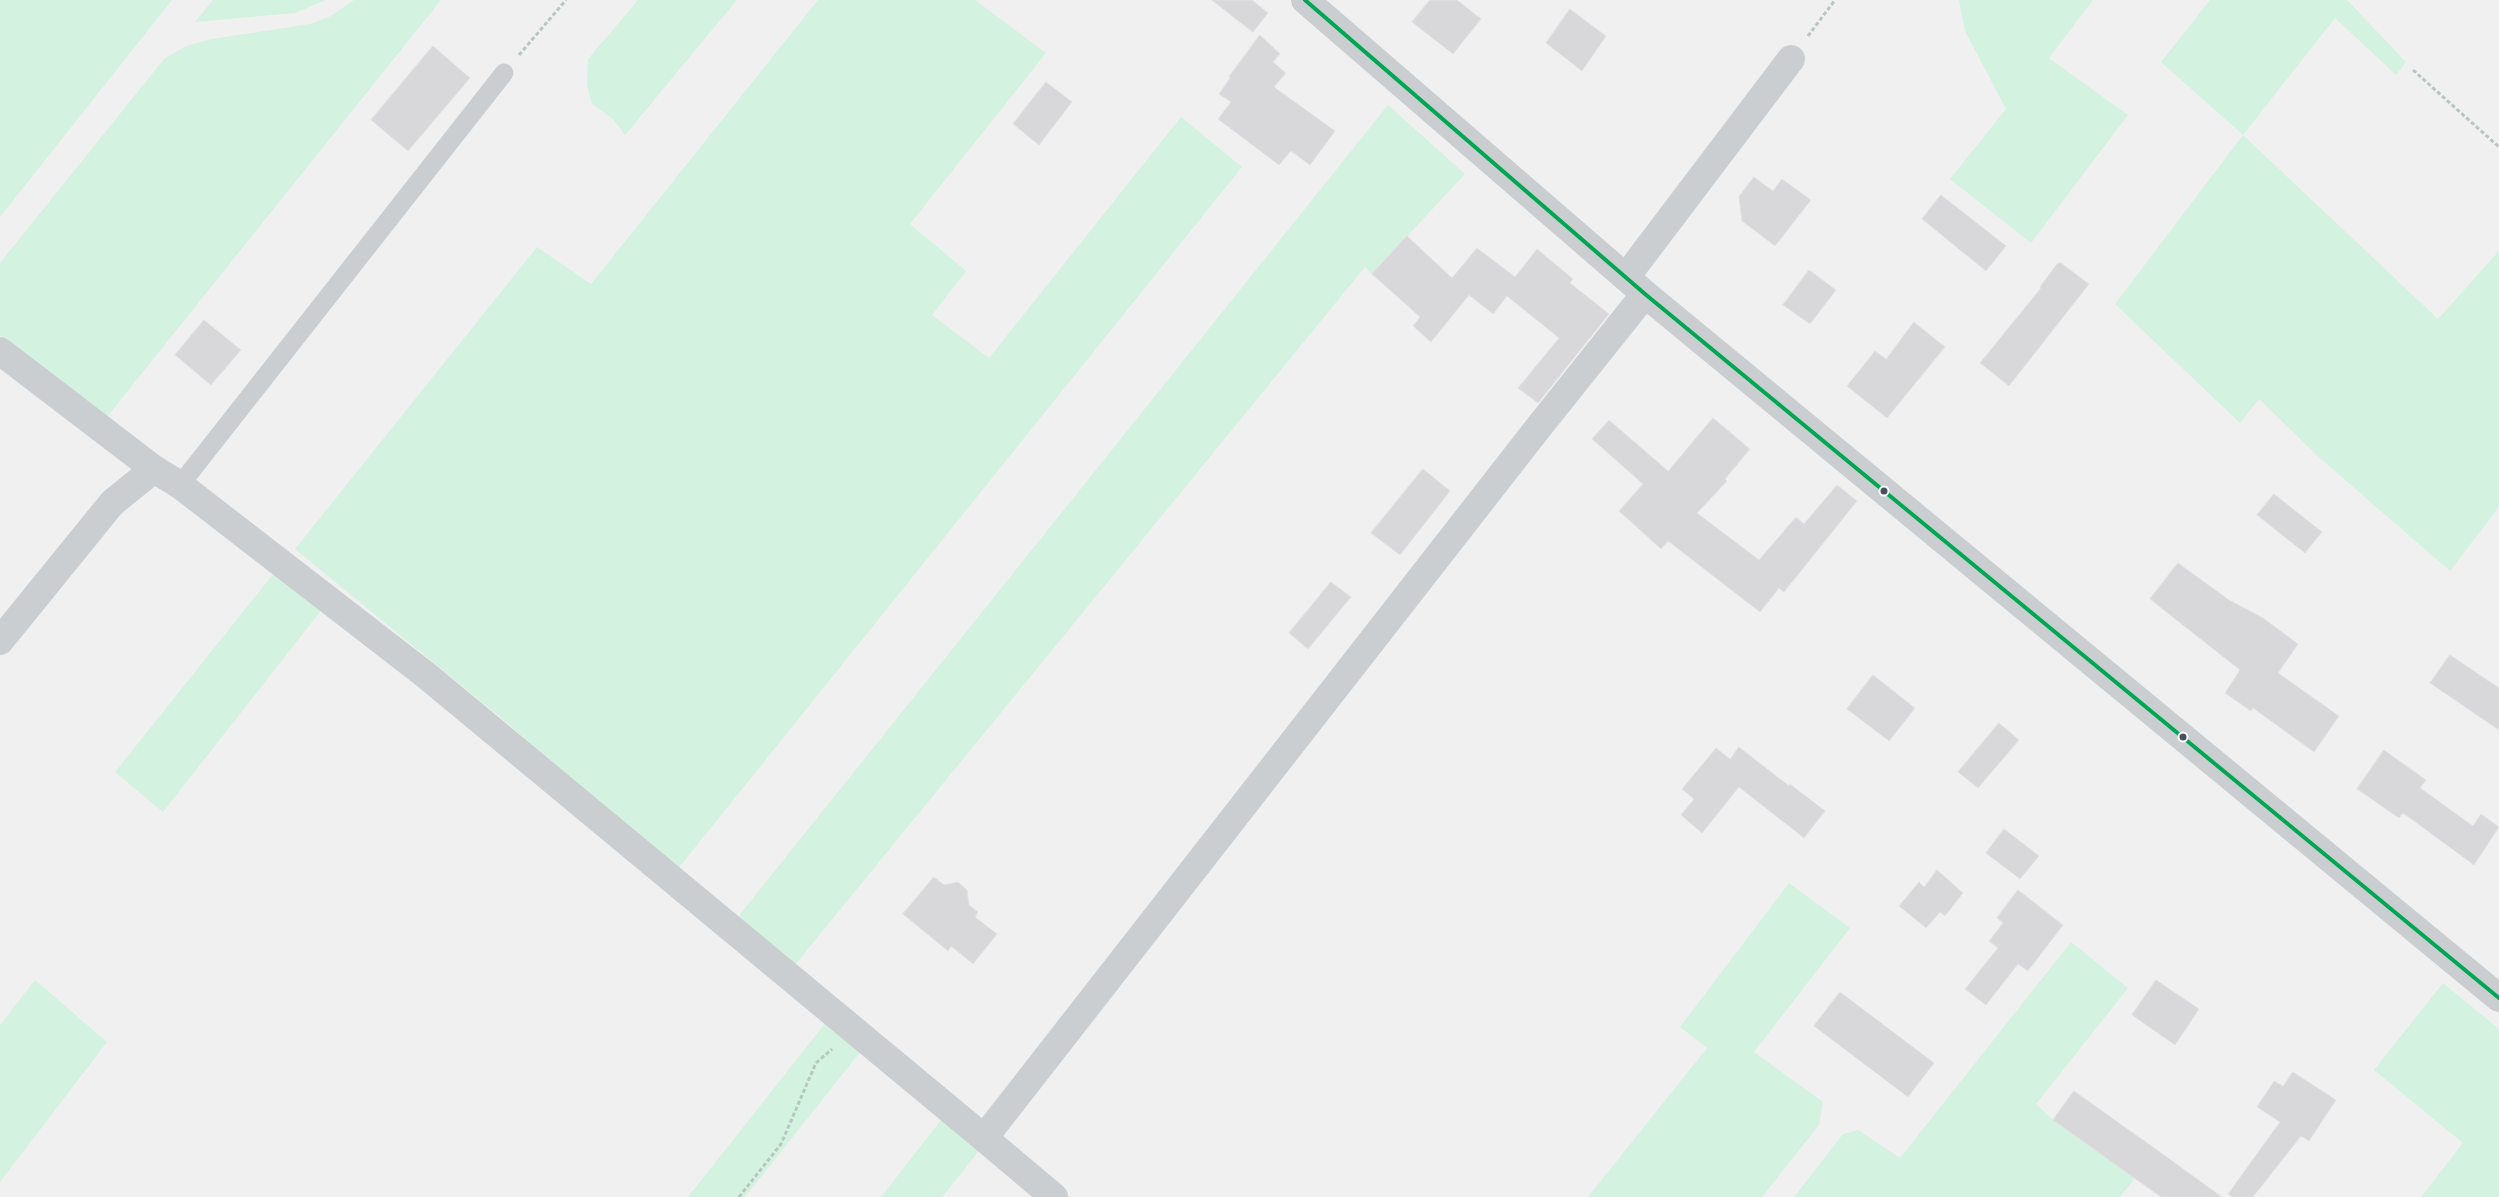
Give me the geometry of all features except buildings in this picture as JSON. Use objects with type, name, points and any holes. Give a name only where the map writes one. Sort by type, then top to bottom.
[{"type":"street","points":[[1305,0],[1635,286],[2499,998]]},
{"type":"street","points":[[984,1138],[1532,436],[1791,59]]},
{"type":"street","points":[[0,352],[154,469],[180,485],[427,676],[1054,1197]]},
{"type":"street","points":[[0,641],[112,503],[154,469]]},
{"type":"lane","points":[[180,485],[504,73]]},
{"type":"path","points":[[504,73],[566,0]]},
{"type":"path","points":[[1791,59],[1835,0]]},
{"type":"path","points":[[2413,70],[2499,147]]},
{"type":"path","points":[[739,1197],[781,1144],[816,1063],[853,1031]]},
{"type":"green space","points":[[0,0],[172,0],[0,217]]},
{"type":"green space","points":[[213,0],[326,0],[295,13],[195,22]]},
{"type":"green space","points":[[354,0],[441,0],[106,418],[56,382],[0,336],[0,263],[164,59],[186,46],[212,39],[310,24],[331,16]]},
{"type":"green space","points":[[638,0],[737,0],[625,135],[613,119],[592,104],[587,86],[588,59]]},
{"type":"green space","points":[[818,0],[975,0],[1046,53],[910,224],[966,271],[932,315],[989,358],[1181,117],[1242,167],[677,870],[615,822],[512,727],[295,549],[537,247],[591,284]]},
{"type":"green space","points":[[1959,0],[2093,0],[2049,58],[2128,115],[2031,243],[1950,179],[2006,109],[1965,31]]},
{"type":"green space","points":[[2210,0],[2347,0],[2406,62],[2396,75],[2335,18],[2243,135],[2161,62]]},
{"type":"green space","points":[[1388,105],[1465,174],[1372,274],[1365,267],[794,966],[737,918]]},
{"type":"green space","points":[[2243,135],[2438,319],[2499,251],[2499,507],[2450,571],[2322,460],[2259,399],[2240,423],[2115,304]]},
{"type":"green space","points":[[274,573],[323,608],[163,812],[115,772]]},
{"type":"green space","points":[[1789,883],[1850,928],[1754,1052],[1823,1102],[1819,1125],[1762,1197],[1588,1197],[1707,1048],[1680,1027]]},
{"type":"green space","points":[[2071,942],[2128,988],[2036,1104],[2053,1120],[2135,1178],[2120,1197],[1794,1197],[1843,1134],[1858,1130],[1900,1158]]},
{"type":"green space","points":[[35,980],[107,1042],[0,1182],[0,1025]]},
{"type":"green space","points":[[2443,983],[2499,1029],[2499,1197],[2421,1197],[2463,1143],[2374,1070]]},
{"type":"green space","points":[[827,1021],[861,1051],[745,1197],[688,1197]]},
{"type":"green space","points":[[941,1120],[979,1151],[942,1197],[881,1197]]},
{"type":"transit line","points":[[1305,0],[1645,294],[2499,998]]}]
